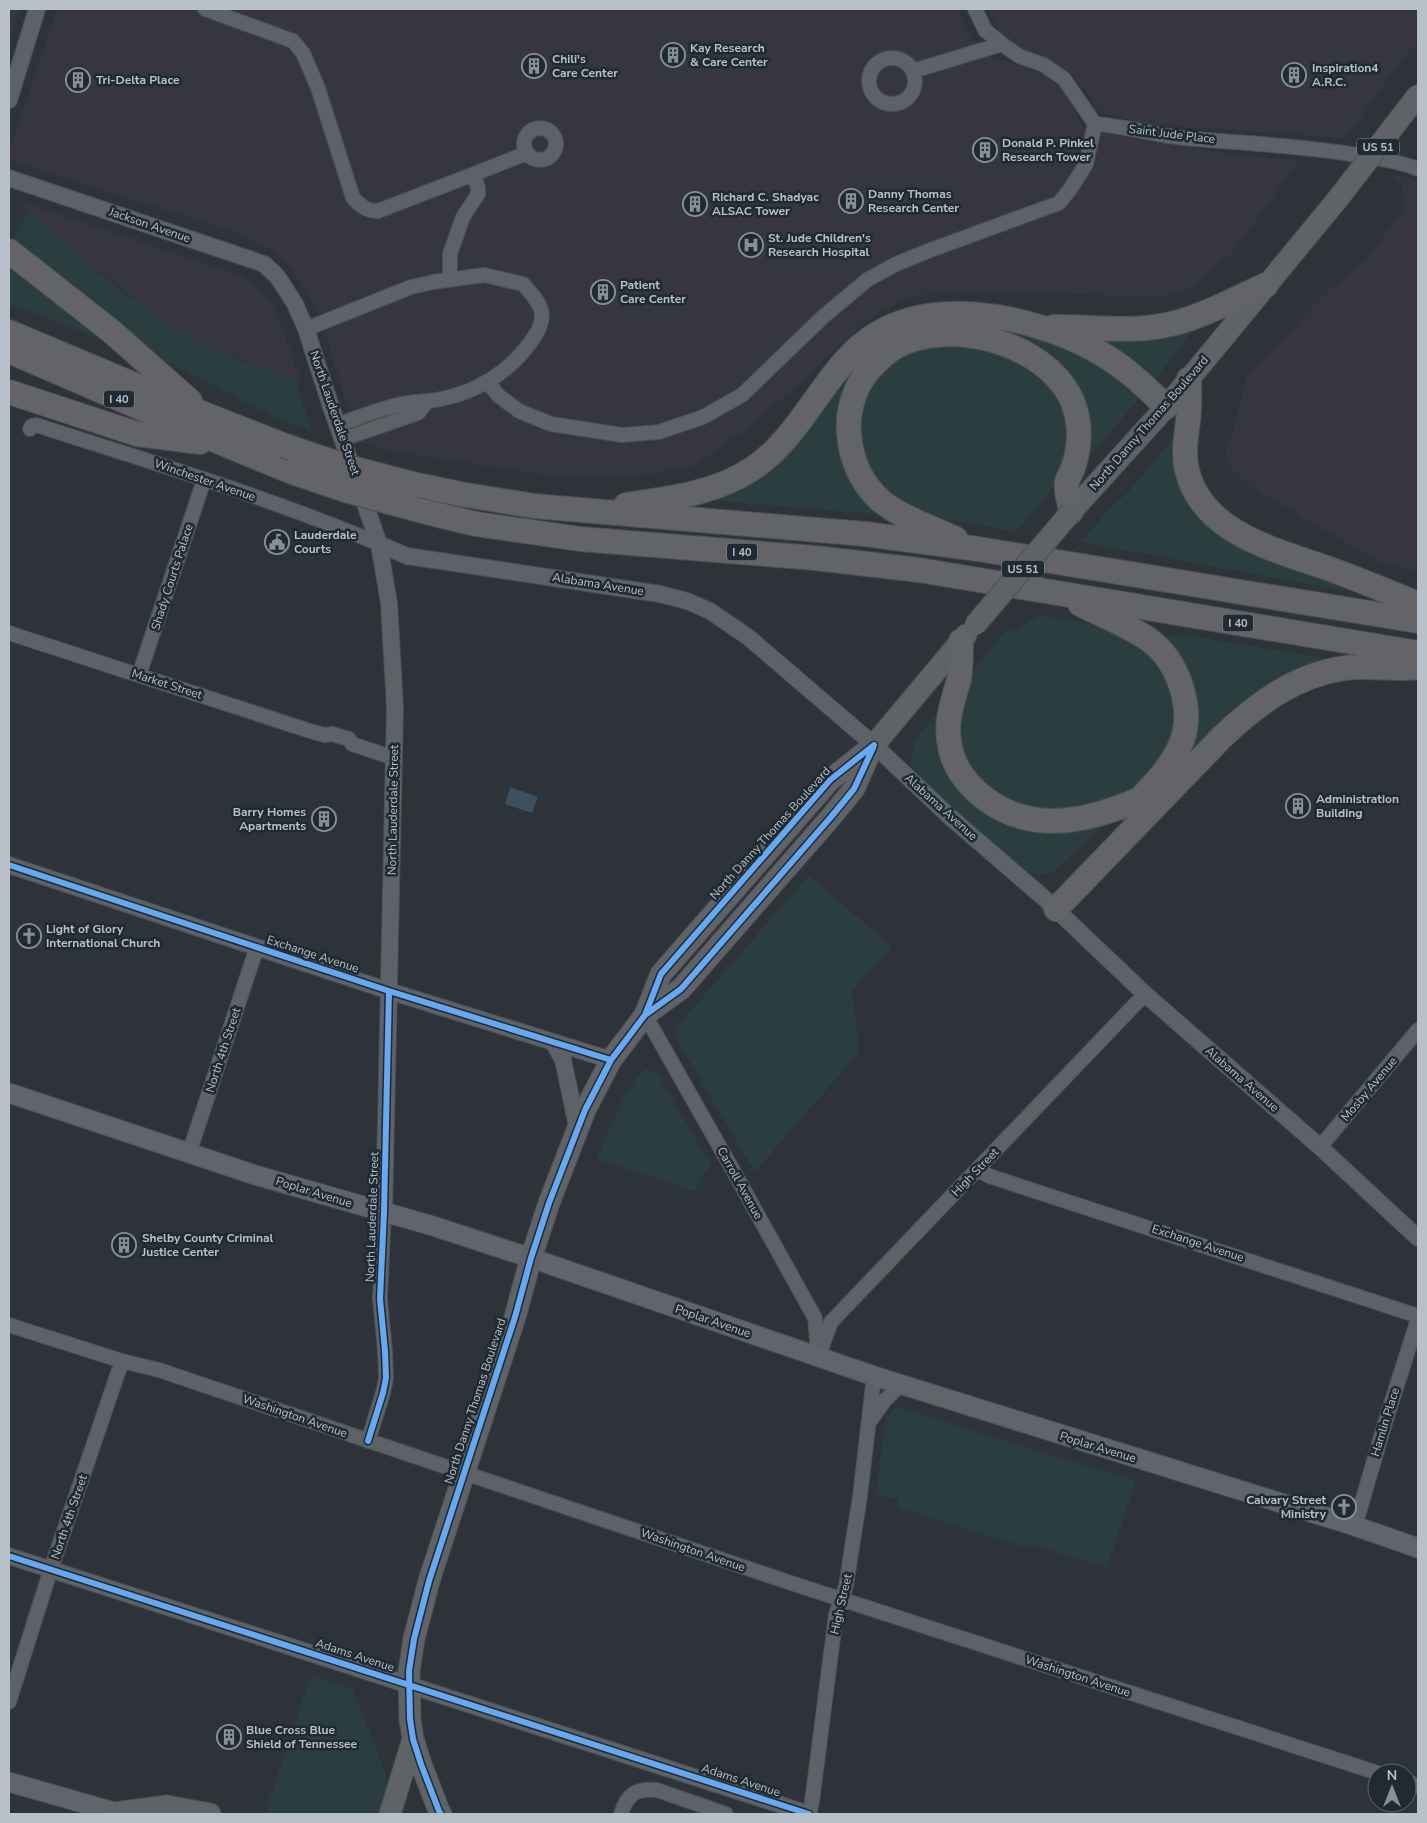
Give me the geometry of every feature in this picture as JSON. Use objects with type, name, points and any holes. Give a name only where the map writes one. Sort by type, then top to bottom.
[{"type":"highway","points":[[13,254],[111,331],[204,414]]},
{"type":"highway","points":[[1045,328],[1084,326],[1124,329],[1167,325],[1187,320],[1266,285]]},
{"type":"highway","points":[[589,511],[696,493],[719,486],[752,469],[787,438],[859,348],[893,325],[930,316],[962,315],[1003,319],[1045,328],[1080,342],[1112,360],[1142,382],[1166,407]]},
{"type":"highway","name":"I 40","points":[[9,332],[283,445],[348,467],[417,485],[534,506],[865,534],[978,549],[1418,621]]},
{"type":"highway","points":[[978,549],[893,509],[870,489],[853,460],[850,445],[849,416],[858,386],[864,376],[884,355],[897,346],[912,340],[927,336],[944,335],[977,337],[993,341],[1026,353],[1048,368],[1057,377],[1071,399],[1080,436],[1078,454],[1067,482],[1071,512]]},
{"type":"highway","name":"I 40","points":[[9,351],[292,472],[344,490],[476,524],[527,532],[654,546],[756,552],[866,563],[966,577],[1418,653]]},
{"type":"highway","points":[[1189,379],[1188,421],[1185,435],[1187,472],[1197,495],[1212,514],[1232,529],[1259,543],[1418,604]]},
{"type":"highway","points":[[9,392],[137,434],[228,446]]},
{"type":"highway","points":[[1050,903],[1169,766],[1182,741],[1186,715],[1178,677],[1164,654],[1148,639],[1058,593]]},
{"type":"highway","points":[[968,633],[949,722],[950,746],[960,772],[981,795],[991,803],[1019,816],[1052,821],[1094,816],[1140,799]]},
{"type":"highway","points":[[1050,903],[1222,737],[1250,711],[1271,695],[1308,678],[1346,668],[1418,667]]},
{"type":"main road","name":"North Danny Thomas Boulevard","points":[[437,1814],[413,1739],[409,1706],[408,1684],[417,1624],[515,1317],[549,1202],[585,1110],[611,1060],[645,1016],[681,989],[831,817],[854,789],[874,745],[1071,512],[1166,407],[1337,200],[1418,95]]},
{"type":"main road","name":"Poplar Avenue","points":[[9,1093],[189,1153],[531,1258],[874,1376],[1355,1526],[1418,1548]]},
{"type":"main road","points":[[390,1814],[413,1739]]},
{"type":"main road","points":[[9,1782],[118,1814],[167,1806],[210,1814]]},
{"type":"street","points":[[9,100],[37,9]]},
{"type":"street","points":[[205,9],[294,41],[303,53],[314,80],[353,198],[360,206],[369,211],[378,211],[527,153]]},
{"type":"street","points":[[488,383],[499,396],[519,411],[551,424],[622,435],[658,432],[703,417],[742,395],[824,316],[867,280],[896,264],[928,251],[1059,203],[1086,164],[1095,124],[1064,80],[1044,65],[1019,56],[1002,44],[985,30],[975,9]]},
{"type":"street","points":[[912,71],[1002,44]]},
{"type":"street","name":"Saint Jude Place","points":[[1095,124],[1184,138],[1293,146],[1373,157],[1418,169]]},
{"type":"street","points":[[450,279],[450,254],[464,217],[478,194],[474,174]]},
{"type":"street","name":"Jackson Avenue","points":[[9,178],[255,260],[270,269],[283,284]]},
{"type":"street","points":[[306,329],[411,288],[450,279],[484,275],[523,284],[541,307],[542,325],[539,332],[520,357],[488,383],[444,399],[427,402],[418,413],[340,432]]},
{"type":"street","name":"North Lauderdale Street","points":[[283,284],[295,304],[306,329],[379,544],[389,603],[395,686],[384,1212],[380,1299],[386,1378],[368,1441]]},
{"type":"street","name":"Winchester Avenue","points":[[30,429],[36,425],[204,480],[328,522],[379,544]]},
{"type":"street","name":"Shady Courts Palace","points":[[140,675],[204,480]]},
{"type":"street","name":"Alabama Avenue","points":[[379,544],[407,556],[660,594],[687,601],[710,610],[748,637],[874,745],[949,816],[1050,903],[1145,994],[1320,1147],[1418,1238]]},
{"type":"street","name":"Market Street","points":[[9,633],[325,736],[332,734],[349,739],[352,744],[394,758]]},
{"type":"street","name":"Exchange Avenue","points":[[9,865],[389,991],[611,1060]]},
{"type":"street","name":"North 4th Street","points":[[189,1153],[257,947]]},
{"type":"street","name":"High Street","points":[[818,1357],[831,1322],[1145,994]]},
{"type":"street","name":"Carroll Avenue","points":[[645,1016],[815,1318],[818,1357]]},
{"type":"street","name":"Mosby Avenue","points":[[1320,1147],[1418,1030]]},
{"type":"street","points":[[553,1042],[564,1060],[578,1131]]},
{"type":"street","name":"Exchange Avenue","points":[[978,1169],[988,1176],[1418,1318]]},
{"type":"street","name":"Hamlin Place","points":[[1355,1526],[1418,1318]]},
{"type":"street","name":"Washington Avenue","points":[[9,1325],[122,1361],[159,1370],[841,1599],[1367,1769]]},
{"type":"street","name":"North 4th Street","points":[[9,1702],[51,1569],[122,1361]]},
{"type":"street","name":"High Street","points":[[809,1814],[836,1614],[846,1586],[870,1422],[874,1376]]},
{"type":"street","name":"High Street","points":[[870,1422],[879,1407],[902,1384]]},
{"type":"street","name":"Adams Avenue","points":[[9,1556],[809,1814]]},
{"type":"street","points":[[621,1814],[627,1799],[635,1792],[646,1789],[657,1790],[726,1814]]},
{"type":"shaded area","points":[[9,9],[19,9],[9,40]]},
{"type":"shaded area","name":"St. Jude Children's Research Hospital","points":[[57,9],[957,9],[971,38],[990,56],[1046,75],[1063,90],[1076,112],[1082,127],[1240,155],[1299,160],[1234,251],[1193,286],[1177,293],[1157,297],[993,291],[935,293],[909,298],[881,311],[865,322],[800,383],[746,429],[696,465],[633,477],[560,477],[409,454],[359,443],[320,318],[299,280],[285,262],[270,249],[238,233],[9,160],[9,152]]},
{"type":"shaded area","points":[[988,9],[1418,9],[1418,42],[1407,53],[1351,130],[1343,138],[1184,127],[1142,123],[1106,114],[1096,109],[1090,96],[1071,76],[1043,56],[1017,47],[1000,33]]},
{"type":"shaded area","points":[[1396,174],[1418,182],[1418,571],[1380,562],[1251,487],[1224,461],[1248,375],[1329,290],[1362,264],[1403,211],[1404,197],[1401,186],[1392,178]]},
{"type":"shaded area","points":[[26,203],[243,276],[271,302],[281,324],[301,382],[214,350],[159,318],[82,257],[25,208]]},
{"type":"shaded area","points":[[510,787],[538,797],[532,813],[505,804]]},
{"type":"green space","points":[[28,211],[116,286],[163,321],[223,354],[295,380],[312,431],[273,416],[168,362],[11,243]]},
{"type":"green space","points":[[9,266],[19,272],[106,341],[9,304]]},
{"type":"green space","points":[[1200,320],[1152,384],[1081,334]]},
{"type":"green space","points":[[942,321],[1013,327],[1037,332],[1070,345],[1105,364],[1120,374],[1142,395],[1077,472],[1085,439],[1084,425],[1071,389],[1054,366],[1031,350],[992,336],[971,332],[929,332],[892,344],[876,355],[863,369],[853,386],[846,404],[843,423],[848,461],[857,479],[871,497],[888,512],[886,515],[697,499],[746,480],[772,462],[801,430],[842,375],[873,345],[891,334],[916,326]]},
{"type":"green space","points":[[953,344],[1003,353],[1046,378],[1064,405],[1070,446],[1049,493],[1016,532],[942,518],[913,509],[891,497],[874,480],[858,440],[857,419],[873,374],[906,352]]},
{"type":"green space","points":[[1178,432],[1192,503],[1351,589],[1335,589],[1081,542],[1106,513],[1130,490]]},
{"type":"green space","points":[[1041,615],[1116,631],[1140,643],[1158,664],[1168,680],[1175,701],[1173,743],[1138,785],[1120,797],[1070,812],[1015,806],[991,794],[962,757],[958,714],[968,682],[979,663],[1004,632],[1010,632]]},
{"type":"green space","points":[[1152,634],[1196,637],[1349,662],[1331,665],[1174,776],[1193,724]]},
{"type":"green space","points":[[949,696],[943,725],[981,807],[1095,825],[1099,829],[1056,870],[1041,874],[1026,872],[951,807],[910,764],[914,742]]},
{"type":"green space","points":[[809,875],[892,947],[852,990],[859,1052],[755,1172],[677,1040],[676,1028]]},
{"type":"green space","points":[[647,1069],[657,1073],[712,1166],[705,1172],[695,1191],[597,1159],[625,1096],[640,1074]]},
{"type":"green space","points":[[894,1408],[900,1408],[1136,1481],[1107,1568],[1031,1544],[1024,1547],[897,1507],[898,1499],[876,1494],[886,1415],[889,1415]]},
{"type":"green space","points":[[316,1676],[353,1690],[386,1775],[384,1805],[379,1814],[265,1814],[309,1680]]},
{"type":"cycle path","points":[[441,1814],[413,1739],[410,1719],[409,1671],[414,1639],[429,1581],[515,1317],[531,1258],[549,1203],[585,1110],[611,1060],[645,1015],[661,974],[830,780],[874,745]]},
{"type":"cycle path","points":[[645,1015],[681,989],[831,817],[854,789],[873,748]]},
{"type":"cycle path","points":[[9,865],[389,991],[611,1060]]},
{"type":"cycle path","points":[[368,1441],[386,1378],[380,1299],[389,991]]},
{"type":"cycle path","points":[[9,1556],[809,1814]]},
{"type":"place","name":"Kay Research & Care Center","points":[[673,55]]},
{"type":"place","name":"Chili's Care Center","points":[[534,66]]},
{"type":"place","name":"Inspiration4 A.R.C.","points":[[1294,75]]},
{"type":"place","name":"Tri-Delta Place","points":[[78,80]]},
{"type":"place","name":"Donald P. Pinkel Research Tower","points":[[985,150]]},
{"type":"place","name":"Danny Thomas Research Center","points":[[851,201]]},
{"type":"place","name":"Richard C. Shadyac ALSAC Tower","points":[[695,204]]},
{"type":"place","name":"St. Jude Children's Research Hospital","points":[[751,245]]},
{"type":"place","name":"Patient Care Center","points":[[603,292]]},
{"type":"place","name":"Lauderdale Courts","points":[[277,542]]},
{"type":"place","name":"Administration Building","points":[[1298,806]]},
{"type":"place","name":"Barry Homes Apartments","points":[[324,819]]},
{"type":"place","name":"Light of Glory International Church","points":[[29,936]]},
{"type":"place","name":"Shelby County Criminal Justice Center","points":[[124,1245]]},
{"type":"place","name":"Calvary Street Ministry","points":[[1344,1507]]},
{"type":"place","name":"Blue Cross Blue Shield of Tennessee","points":[[229,1737]]}]
